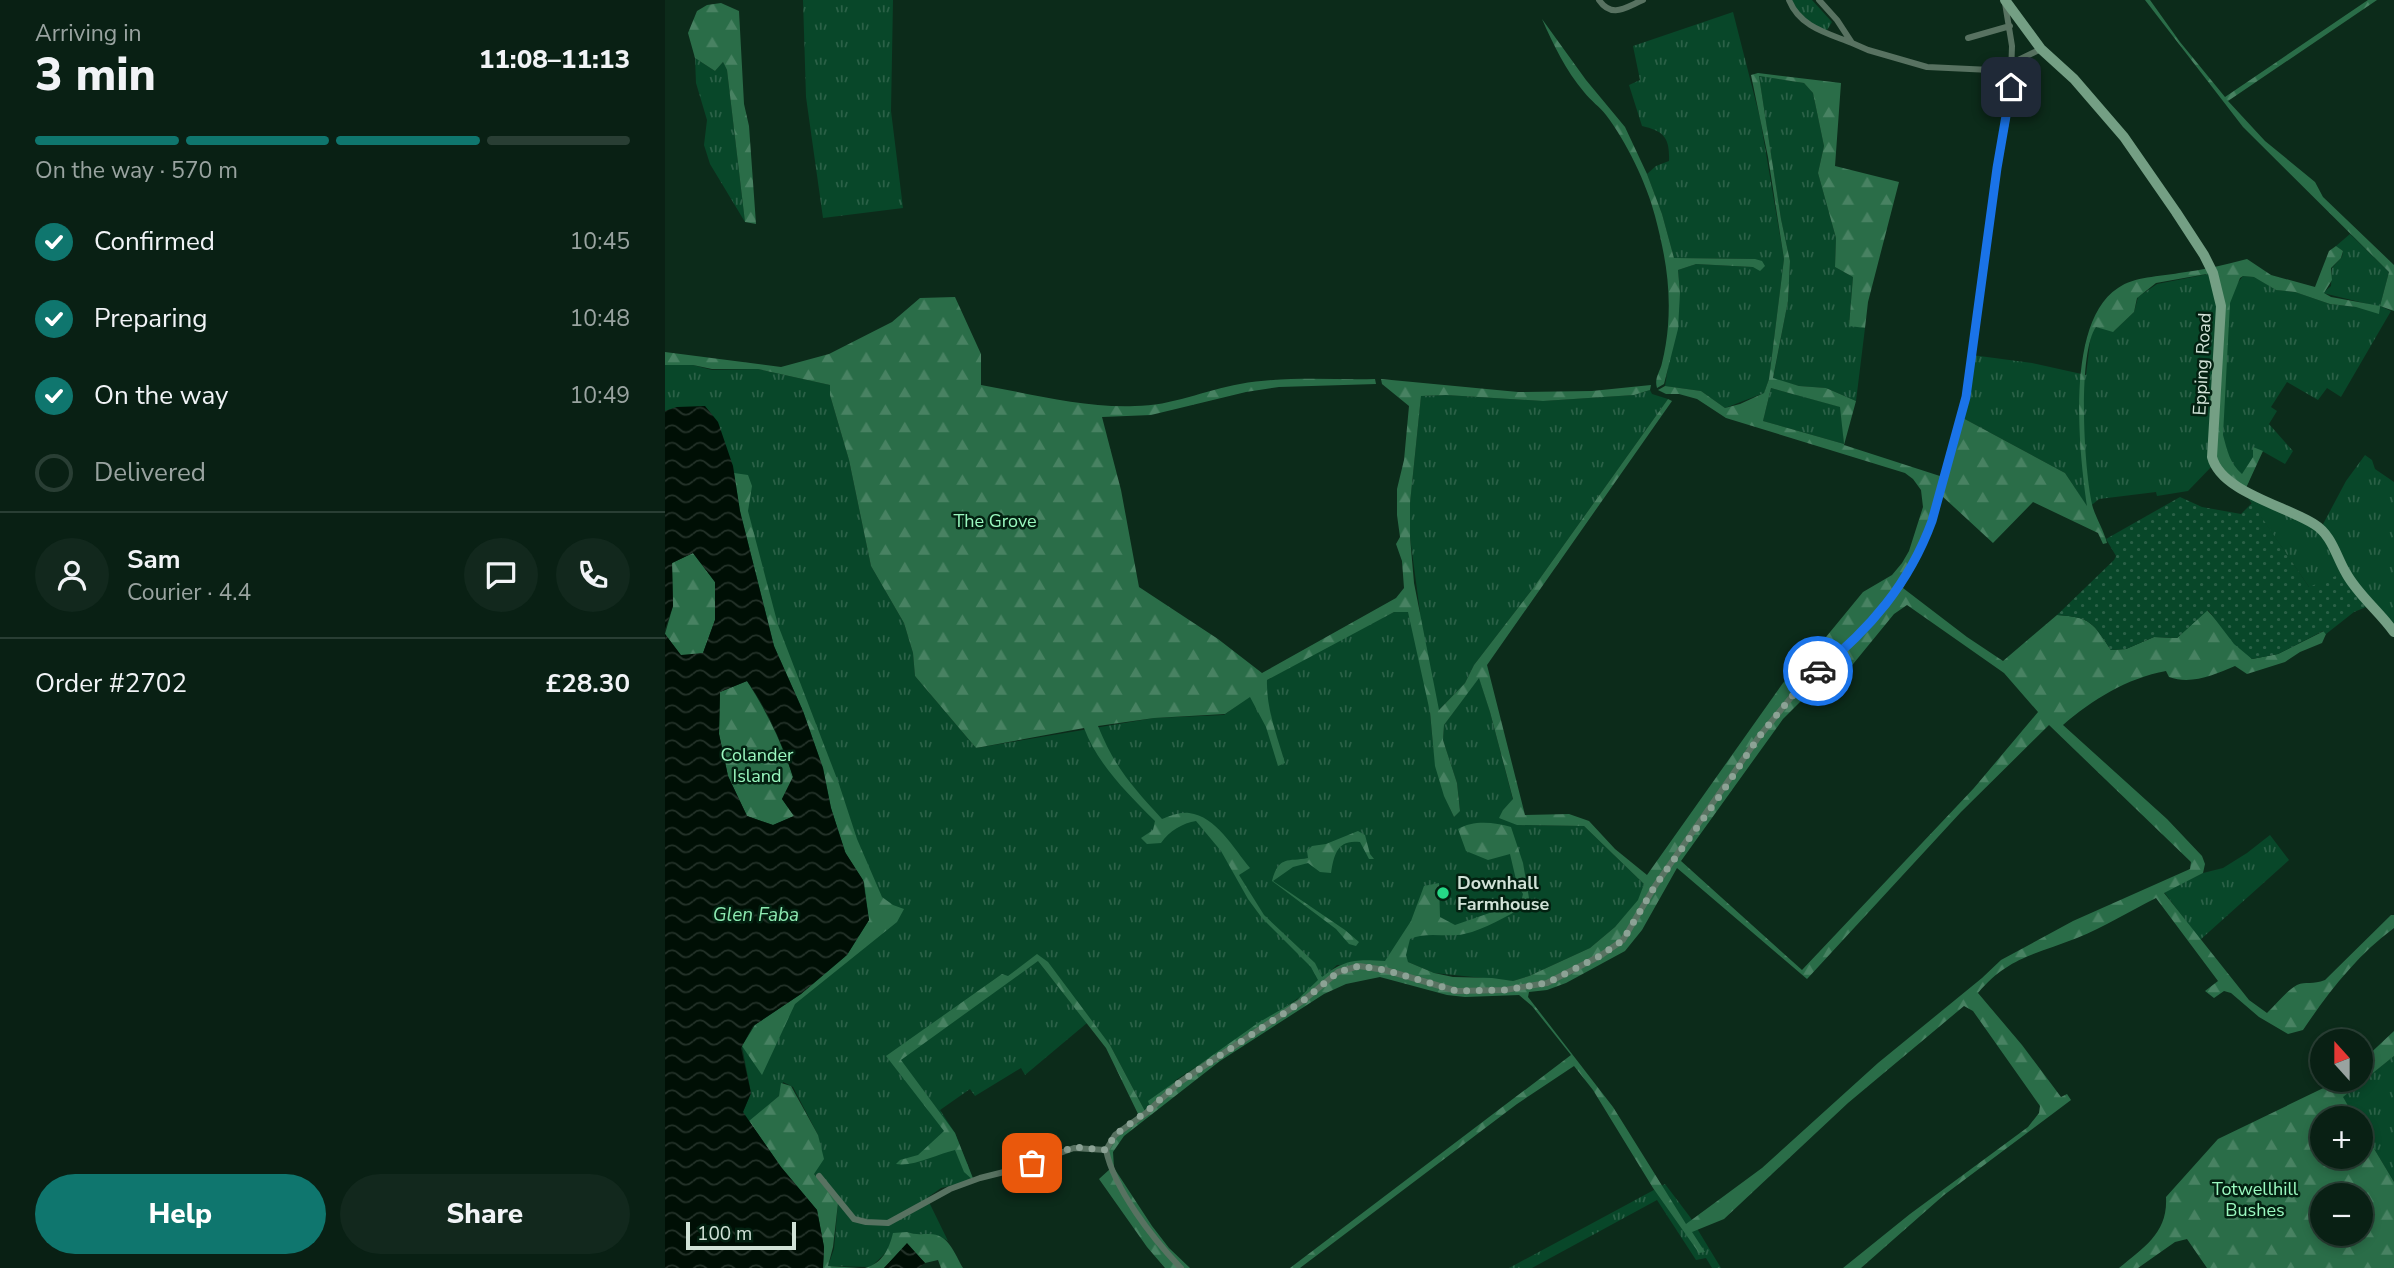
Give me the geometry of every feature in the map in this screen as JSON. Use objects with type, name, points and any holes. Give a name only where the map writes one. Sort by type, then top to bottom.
[{"type":"main road","name":"Epping Road","points":[[2005,0],[2042,49],[2074,79],[2124,137],[2176,212],[2213,272],[2221,306],[2212,457],[2218,471],[2245,490],[2321,528],[2353,585],[2394,632]]},
{"type":"street","points":[[1599,0],[1610,11],[1643,0]]},
{"type":"street","points":[[1790,0],[1799,17],[1826,33],[1868,51],[1927,67],[2012,71]]},
{"type":"street","points":[[1819,0],[1837,20],[1852,43]]},
{"type":"street","points":[[1181,1268],[1146,1227],[1110,1169],[1106,1150],[1115,1135],[1180,1082],[1304,1000],[1338,972],[1359,966],[1385,970],[1457,991],[1504,990],[1547,983],[1600,956],[1623,940],[1655,886],[1758,738],[1802,684],[1849,646],[1900,587],[1926,539],[1966,397],[1997,168],[2010,102],[2012,63],[2005,0]]},
{"type":"street","points":[[1826,33],[1837,20]]},
{"type":"street","points":[[1968,38],[2010,26]]},
{"type":"street","points":[[2012,63],[2042,49]]},
{"type":"street","points":[[819,1176],[854,1219],[888,1223],[950,1189],[980,1178],[1012,1170],[1074,1147],[1106,1150]]},
{"type":"green space","points":[[803,0],[893,0],[891,111],[903,208],[823,218],[806,97]]},
{"type":"green space","points":[[1789,0],[1812,0],[1832,22],[1827,30],[1809,24]]},
{"type":"green space","points":[[2145,0],[2150,0],[2225,97],[2368,0],[2377,0],[2228,101],[2265,141],[2315,182],[2323,197],[2394,265],[2394,311],[2380,306],[2389,272],[2243,127]]},
{"type":"green space","points":[[721,3],[739,11],[744,104],[749,126],[756,224],[745,222],[727,70],[723,62],[715,71],[695,58],[688,33],[697,11],[707,5]]},
{"type":"green space","points":[[1733,12],[1760,118],[1784,259],[1769,379],[1764,393],[1725,408],[1701,391],[1665,386],[1680,293],[1678,270],[1696,264],[1753,267],[1755,259],[1674,258],[1647,174],[1656,166],[1669,161],[1667,141],[1656,130],[1642,126],[1629,85],[1640,80],[1633,46]]},
{"type":"green space","points":[[1542,19],[1586,80],[1625,127],[1662,214],[1674,258],[1755,259],[1762,261],[1765,266],[1760,271],[1753,267],[1696,264],[1678,270],[1678,329],[1664,384],[1657,388],[1667,335],[1669,297],[1659,230],[1651,204],[1621,137],[1606,115],[1571,75]]},
{"type":"green space","points":[[695,58],[715,71],[723,62],[727,70],[745,222],[710,164],[704,145],[707,120],[696,83]]},
{"type":"green space","name":"The Grove","points":[[1758,73],[1841,83],[1835,166],[1899,182],[1868,302],[1865,328],[1849,326],[1853,277],[1835,267],[1836,238],[1818,173],[1824,146],[1813,93],[1804,83],[1759,76],[1790,261],[1788,301],[1773,378],[1799,386],[1826,388],[1856,401],[1844,445],[1943,477],[1919,547],[1899,585],[2003,661],[2057,615],[2090,623],[2111,650],[2126,649],[2154,637],[2177,638],[2207,610],[2252,659],[2278,654],[2324,631],[2326,634],[2322,643],[2285,662],[2247,674],[2235,666],[2211,676],[2194,679],[2169,677],[2166,671],[2138,679],[2098,699],[2063,725],[2167,819],[2202,856],[2205,864],[2203,873],[2164,893],[2249,1000],[2267,1013],[2297,985],[2325,980],[2391,915],[2394,915],[2394,928],[2344,975],[2303,1030],[2288,1034],[2259,1017],[2231,993],[2224,991],[2214,998],[2205,991],[2218,981],[2156,898],[2087,934],[2036,953],[2001,971],[1978,993],[2061,1097],[2067,1094],[2071,1100],[1944,1195],[1861,1268],[1843,1268],[1910,1214],[2028,1127],[2039,1113],[2040,1106],[1973,1011],[1964,1006],[1848,1103],[1724,1219],[1692,1232],[1705,1252],[1699,1253],[1653,1188],[1593,1090],[1574,1066],[1517,1104],[1300,1268],[1290,1268],[1571,1055],[1532,1006],[1519,995],[1447,995],[1380,977],[1346,984],[1324,994],[1220,1061],[1124,1136],[1113,1152],[1114,1168],[1152,1226],[1169,1248],[1190,1268],[1165,1268],[1099,1179],[1110,1169],[1107,1150],[1115,1135],[1140,1118],[1106,1048],[1038,961],[901,1060],[955,1133],[974,1181],[964,1172],[955,1150],[918,1162],[896,1164],[900,1160],[918,1155],[944,1131],[886,1056],[1002,974],[1008,976],[1037,954],[1048,962],[1110,1045],[1146,1113],[1151,1109],[1148,1101],[1258,1023],[1297,1000],[1318,980],[1311,967],[1262,918],[1221,851],[1196,821],[1177,828],[1161,843],[1147,844],[1141,838],[1153,830],[1155,821],[1105,767],[1084,728],[976,748],[915,676],[913,653],[904,623],[871,566],[849,460],[830,395],[830,385],[758,369],[665,365],[665,352],[781,367],[829,354],[892,322],[920,298],[955,297],[981,354],[981,385],[1077,403],[1135,406],[1175,401],[1257,382],[1290,379],[1375,379],[1376,384],[1279,387],[1246,392],[1151,415],[1102,417],[1121,490],[1139,587],[1218,639],[1262,673],[1396,598],[1404,588],[1402,561],[1396,544],[1400,537],[1397,489],[1404,460],[1409,406],[1382,384],[1381,379],[1518,392],[1592,391],[1651,385],[1650,390],[1634,395],[1543,401],[1421,396],[1410,503],[1414,583],[1439,710],[1465,683],[1474,665],[1531,591],[1668,399],[1672,401],[1487,665],[1525,815],[1569,814],[1589,821],[1615,849],[1647,875],[1783,683],[1863,592],[1892,575],[1902,563],[1909,551],[1923,507],[1921,490],[1905,473],[1726,418],[1697,399],[1658,390],[1665,386],[1701,391],[1725,408],[1764,393],[1769,379],[1784,259],[1768,157],[1751,75]],"holes":[[[1771,388],[1840,407],[1844,444],[1763,421]],[[1907,605],[2004,673],[2038,712],[1974,788],[1802,970],[1681,861],[1783,719],[1800,702],[1840,680],[1894,614]],[[1394,612],[1408,612],[1430,712],[1435,766],[1454,817],[1460,811],[1457,783],[1443,740],[1444,725],[1479,678],[1513,799],[1499,818],[1517,825],[1584,826],[1644,884],[1638,900],[1615,927],[1590,948],[1513,981],[1453,977],[1434,973],[1408,962],[1406,955],[1410,939],[1423,935],[1473,932],[1530,904],[1523,863],[1511,827],[1491,823],[1470,824],[1458,829],[1466,851],[1488,860],[1510,854],[1517,884],[1523,894],[1521,902],[1455,925],[1440,917],[1439,883],[1424,886],[1411,921],[1385,961],[1351,962],[1322,977],[1315,963],[1264,915],[1239,875],[1250,868],[1224,834],[1199,815],[1179,814],[1162,819],[1125,776],[1098,726],[1154,718],[1225,714],[1250,697],[1266,727],[1278,766],[1285,763],[1270,711],[1267,680]],[[2049,725],[2191,862],[2190,869],[2073,921],[2001,960],[1878,1063],[1762,1168],[1686,1224],[1613,1107],[1528,997],[1529,992],[1547,990],[1566,983],[1625,951],[1642,930],[1677,868],[1807,979],[1961,812]]]},
{"type":"green space","points":[[1759,76],[1804,83],[1813,93],[1824,146],[1818,173],[1836,238],[1835,267],[1853,277],[1849,325],[1865,328],[1856,401],[1826,388],[1799,386],[1773,379],[1788,301],[1790,261]]},
{"type":"green space","points":[[2350,234],[2389,272],[2380,306],[2391,311],[2341,397],[2327,388],[2318,400],[2287,382],[2271,407],[2277,411],[2269,424],[2293,451],[2285,464],[2262,451],[2245,490],[2321,528],[2346,481],[2365,455],[2372,460],[2375,469],[2394,482],[2394,633],[2372,605],[2309,587],[2248,498],[2215,474],[2214,464],[2188,491],[2157,496],[2156,492],[2099,499],[2088,508],[2065,473],[1961,417],[1972,355],[2032,363],[2086,375],[2091,334],[2096,327],[2114,331],[2134,312],[2138,297],[2157,284],[2213,273],[2236,285],[2243,276],[2255,277],[2276,290],[2295,292],[2330,304],[2380,307],[2323,293],[2331,286],[2332,268],[2342,257],[2343,251],[2336,246]]},
{"type":"green space","points":[[2336,246],[2343,251],[2341,258],[2331,268],[2332,280],[2324,293],[2331,297],[2380,306],[2379,314],[2356,307],[2330,304],[2295,292],[2276,290],[2254,277],[2240,278],[2230,303],[2223,435],[2232,461],[2242,474],[2253,457],[2253,447],[2263,451],[2245,490],[2214,464],[2220,333],[2212,273],[2156,283],[2137,298],[2134,312],[2113,332],[2096,327],[2090,341],[2084,387],[2087,469],[2093,508],[2107,543],[2103,544],[2098,533],[2033,502],[1993,543],[1942,496],[1961,417],[2065,473],[2087,506],[2079,422],[2083,358],[2090,329],[2101,305],[2125,284],[2247,259],[2271,275],[2315,287],[2329,251]]},
{"type":"green space","points":[[665,365],[693,365],[712,370],[758,369],[830,385],[830,395],[849,460],[871,566],[904,623],[913,653],[915,676],[976,748],[1154,718],[1224,715],[1267,680],[1342,638],[1394,612],[1420,612],[1410,537],[1410,503],[1421,396],[1543,401],[1634,395],[1650,390],[1652,394],[1668,399],[1531,591],[1474,665],[1465,683],[1438,711],[1430,713],[1436,766],[1454,817],[1460,810],[1457,783],[1443,740],[1444,725],[1479,677],[1513,800],[1503,810],[1517,825],[1584,826],[1644,884],[1639,900],[1615,927],[1590,948],[1513,981],[1434,973],[1408,962],[1337,965],[1306,993],[1176,1080],[1146,1113],[1110,1045],[1038,961],[1087,1023],[1025,1075],[1021,1068],[975,1096],[970,1089],[940,1110],[955,1133],[974,1181],[941,1188],[927,1198],[948,1241],[937,1236],[907,1232],[871,1267],[828,1266],[834,1249],[838,1203],[814,1174],[818,1135],[793,1087],[783,1082],[779,1096],[749,1123],[743,1112],[751,1093],[742,1046],[755,1025],[801,994],[869,920],[864,882],[846,854],[831,808],[677,407],[665,411]]},
{"type":"green space","points":[[1771,388],[1841,407],[1844,444],[1763,421]]},
{"type":"green space","points":[[734,473],[748,475],[752,486],[748,511],[778,625],[839,784],[857,839],[882,897],[904,909],[897,922],[795,1004],[762,1075],[742,1046],[755,1025],[801,994],[847,955],[869,920],[864,882],[846,854],[831,808],[823,768],[803,711],[774,646],[740,511]]},
{"type":"green space","points":[[2180,497],[2202,507],[2241,514],[2252,503],[2309,587],[2343,573],[2371,605],[2354,612],[2326,634],[2323,631],[2278,654],[2252,659],[2234,644],[2208,610],[2177,638],[2154,637],[2126,649],[2111,650],[2090,623],[2057,615],[2114,560],[2116,556],[2106,539]]},
{"type":"green space","points":[[693,553],[715,582],[715,620],[703,653],[681,656],[665,634],[673,606],[672,563]]},
{"type":"green space","name":"Colander Island","points":[[747,681],[773,728],[793,777],[782,799],[794,816],[773,825],[747,816],[728,776],[719,734],[720,692]]},
{"type":"green space","points":[[1358,831],[1365,835],[1374,859],[1369,859],[1360,842],[1346,843],[1335,854],[1331,873],[1320,872],[1308,863],[1293,867],[1273,881],[1345,930],[1359,942],[1356,946],[1349,944],[1336,929],[1272,881],[1281,863],[1308,858],[1307,851],[1312,846],[1326,844]]},
{"type":"green space","points":[[2270,835],[2289,860],[2200,940],[2164,892],[2203,873],[2223,868]]},
{"type":"green space","name":"Totwellhill Bushes","points":[[2394,1031],[2394,1056],[2373,1073],[2373,1051]]},
{"type":"green space","points":[[2394,1056],[2394,1182],[2373,1147],[2373,1106],[2348,1106],[2342,1097],[2348,1092],[2373,1092],[2373,1073]]},
{"type":"green space","points":[[781,1083],[791,1086],[818,1135],[824,1159],[814,1174],[838,1203],[828,1266],[860,1268],[823,1268],[824,1247],[817,1210],[781,1167],[749,1121],[779,1096]]},
{"type":"green space","name":"Totwellhill Bushes","points":[[2315,1092],[2349,1092],[2343,1097],[2348,1106],[2310,1106],[2310,1169],[2373,1169],[2373,1147],[2394,1182],[2394,1268],[2207,1268],[2187,1239],[2175,1242],[2138,1268],[2119,1268],[2153,1238],[2163,1220],[2166,1197],[2218,1139]]},
{"type":"green space","points":[[1665,1184],[1690,1217],[1721,1268],[1712,1268],[1706,1258],[1696,1260],[1657,1200],[1532,1268],[1509,1268]]},
{"type":"green space","points":[[907,1232],[941,1237],[950,1245],[963,1268],[941,1268],[938,1260],[925,1263],[907,1244],[884,1268],[865,1268],[884,1255],[893,1233]]},
{"type":"water","name":"Glen Faba","points":[[705,406],[718,422],[733,466],[740,511],[774,646],[803,711],[823,768],[831,808],[845,852],[863,880],[869,920],[847,955],[801,994],[753,1026],[741,1048],[751,1093],[743,1112],[781,1167],[817,1210],[824,1247],[823,1268],[665,1268],[665,634],[681,655],[703,653],[715,620],[715,582],[693,553],[672,563],[673,606],[665,629],[665,411],[677,407]],"holes":[[[747,681],[774,727],[793,777],[782,799],[794,816],[773,825],[747,816],[728,776],[719,734],[720,692]]]},
{"type":"water","points":[[907,1243],[925,1263],[919,1268],[884,1268]]},
{"type":"way so far","points":[[1032,1163],[1074,1147],[1106,1150],[1115,1135],[1180,1082],[1304,1000],[1338,972],[1359,966],[1385,970],[1457,991],[1504,990],[1547,983],[1600,956],[1623,940],[1655,886],[1758,738],[1802,684],[1818,671]]},
{"type":"place","name":"Downhall Farmhouse","points":[[1443,893]]},
{"type":"route","points":[[1818,671],[1849,646],[1900,587],[1926,539],[1932,521],[1966,397],[1997,168],[2011,87]]}]
